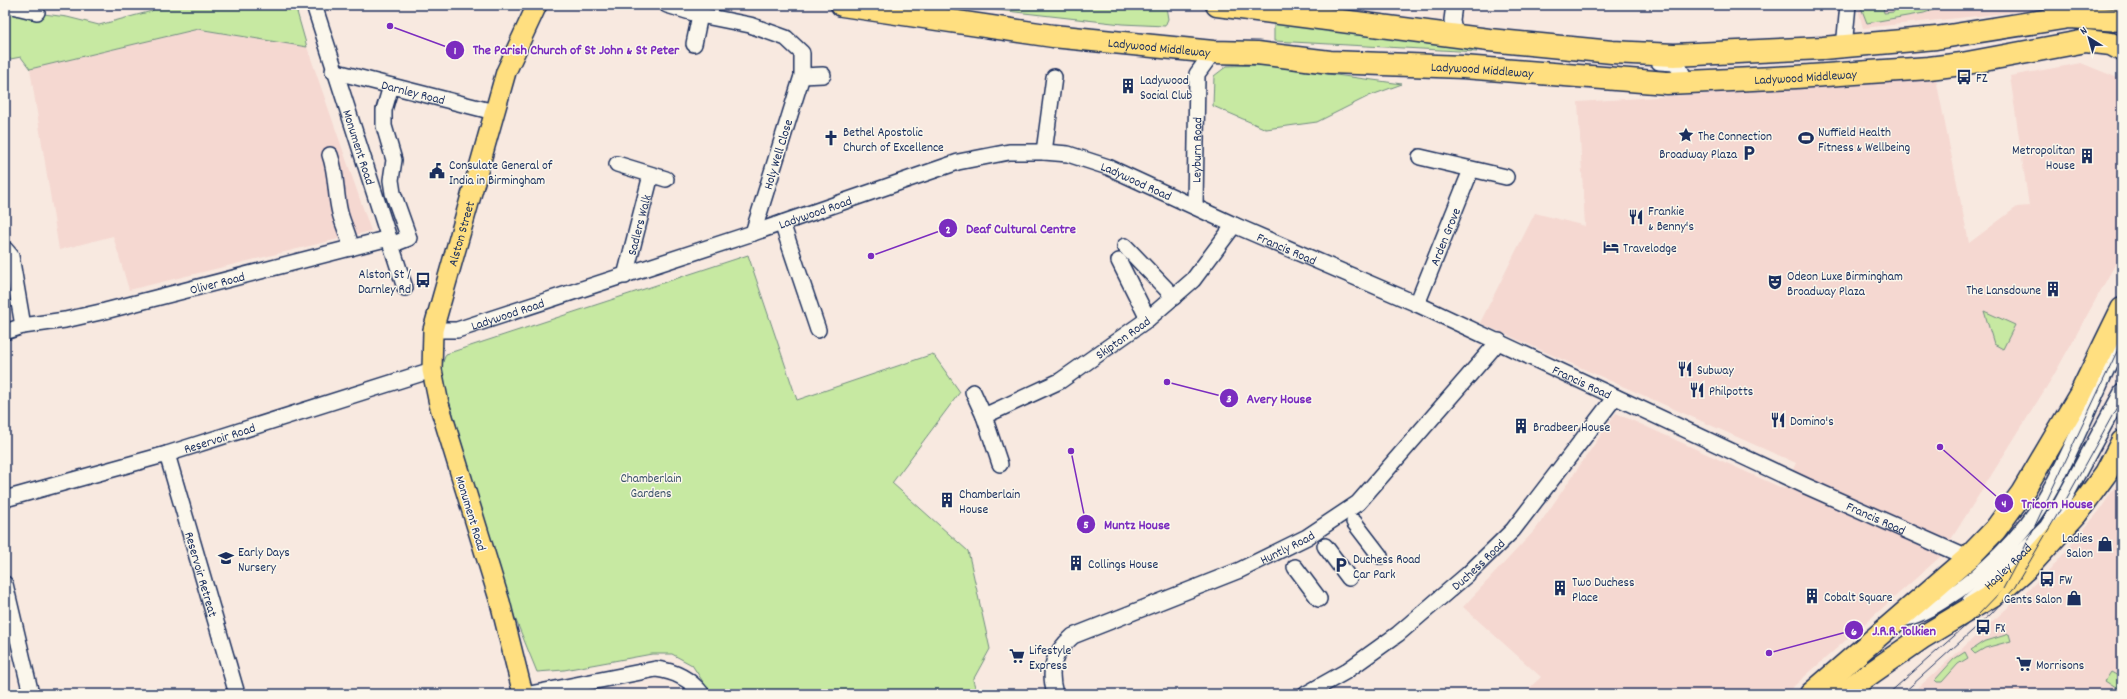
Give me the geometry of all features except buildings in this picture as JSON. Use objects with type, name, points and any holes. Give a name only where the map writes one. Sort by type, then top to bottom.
[{"type":"highway","name":"Ladywood Middleway","points":[[842,5],[1053,36],[1213,52],[1257,53],[1330,62],[1463,67],[1667,83],[1844,74],[1962,64],[2086,41],[2111,44],[2122,50]]},
{"type":"highway","name":"Ladywood Middleway","points":[[1217,5],[1496,41],[1612,52],[1674,55],[1844,47],[1936,38],[2069,17],[2122,20]]},
{"type":"highway","points":[[1844,47],[1844,74]]},
{"type":"highway","name":"Hagley Road","points":[[1811,694],[1968,558],[1995,530],[2022,493],[2081,393],[2122,309]]},
{"type":"highway","points":[[1923,637],[2003,589],[2027,568],[2076,514],[2106,473],[2122,442]]},
{"type":"highway","name":"Hagley Road","points":[[1841,694],[1923,637]]},
{"type":"main road","name":"Alston Street","points":[[433,330],[506,72],[528,14],[537,5]]},
{"type":"main road","name":"Monument Road","points":[[433,330],[432,370],[439,404],[500,602],[523,694]]},
{"type":"street","points":[[8,5],[36,12]]},
{"type":"street","name":"Monument Road","points":[[314,5],[405,288]]},
{"type":"street","name":"Holy Well Close","points":[[667,5],[700,15],[750,25],[786,38],[802,53],[802,76],[753,233]]},
{"type":"street","points":[[1454,5],[1452,20],[1456,36]]},
{"type":"street","points":[[1844,47],[1848,5]]},
{"type":"street","points":[[694,44],[700,15]]},
{"type":"street","points":[[1496,41],[1519,49],[1674,63],[1680,69],[1686,81]]},
{"type":"street","name":"Leyburn Road","points":[[1195,206],[1197,74],[1213,52]]},
{"type":"street","name":"Darnley Road","points":[[334,71],[494,112]]},
{"type":"street","points":[[802,76],[823,75]]},
{"type":"street","points":[[1044,152],[1054,77]]},
{"type":"street","name":"Oliver Road","points":[[5,332],[23,326],[105,311],[351,248],[409,238],[393,193],[391,180],[394,160],[384,126],[384,110],[391,86]]},
{"type":"street","name":"Ladywood Road","points":[[433,330],[457,330],[625,276],[958,162],[1009,152],[1068,154],[1108,167],[1195,206]]},
{"type":"street","points":[[330,155],[335,170],[340,212],[349,235],[351,248]]},
{"type":"street","points":[[1420,157],[1506,177]]},
{"type":"street","points":[[617,164],[666,179]]},
{"type":"street","name":"Arden Grove","points":[[1417,304],[1471,170]]},
{"type":"street","name":"Sadlers Walk","points":[[625,276],[651,175]]},
{"type":"street","name":"Francis Road","points":[[1195,206],[1234,225],[1499,341],[1614,397],[1806,486],[1968,558]]},
{"type":"street","points":[[782,223],[818,330]]},
{"type":"street","name":"Skipton Road","points":[[984,416],[1060,382],[1148,319],[1192,280],[1234,225]]},
{"type":"street","points":[[1125,246],[1174,297]]},
{"type":"street","points":[[5,249],[12,256],[23,326]]},
{"type":"street","points":[[1119,261],[1148,319]]},
{"type":"street","name":"Hagley Road","points":[[1893,622],[1914,617],[1947,598],[1983,570],[2009,544],[2033,514],[2055,481],[2122,335]]},
{"type":"street","name":"Huntly Road","points":[[1054,694],[1051,680],[1051,670],[1054,660],[1064,644],[1073,636],[1240,570],[1307,537],[1358,503],[1499,341]]},
{"type":"street","name":"Reservoir Road","points":[[5,499],[167,454],[432,370]]},
{"type":"street","points":[[973,392],[984,416],[1000,464]]},
{"type":"street","name":"Hagley Road","points":[[1923,637],[1971,600],[2047,527],[2059,508],[2122,392]]},
{"type":"street","name":"Duchess Road","points":[[1306,694],[1345,672],[1398,634],[1468,574],[1513,530],[1614,397]]},
{"type":"street","name":"Reservoir Retreat","points":[[167,454],[237,694]]},
{"type":"street","points":[[1354,522],[1380,556]]},
{"type":"street","points":[[1325,546],[1349,578]]},
{"type":"street","points":[[1295,567],[1319,599]]},
{"type":"street","points":[[5,584],[31,694]]},
{"type":"street","points":[[530,694],[656,669],[681,676],[693,684],[702,694]]},
{"type":"shaded area","points":[[1857,5],[2082,5],[1863,28]]},
{"type":"shaded area","points":[[198,29],[307,47],[371,231],[129,290],[113,236],[59,250],[30,69]]},
{"type":"shaded area","points":[[2081,63],[2118,78],[2122,84],[2122,252],[2054,375],[1940,557],[1785,694],[1523,694],[1541,677],[1463,607],[1536,529],[1616,413],[1784,489],[1796,463],[1480,323],[1535,213],[1585,226],[1578,102],[1936,79],[1969,243],[2017,207],[2029,206],[2010,76]]},
{"type":"shaded area","points":[[2122,476],[2122,694],[1911,694],[2050,570],[2100,510]]},
{"type":"green space","points":[[155,5],[295,5],[307,47],[198,29],[30,69],[21,57],[5,60],[5,9],[67,17],[99,25],[152,11]]},
{"type":"green space","points":[[953,5],[1145,5],[1166,7],[1168,19],[1165,26],[1122,24]]},
{"type":"green space","points":[[1860,5],[1883,6],[1884,13],[1894,12],[1892,5],[1948,5],[1924,13],[1867,23]]},
{"type":"green space","points":[[1274,18],[1468,42],[1477,52],[1274,41]]},
{"type":"green space","points":[[1262,65],[1402,84],[1369,96],[1317,122],[1266,129],[1213,106],[1214,76],[1227,66]]},
{"type":"green space","name":"Chamberlain Gardens","points":[[748,255],[797,400],[933,354],[960,392],[892,483],[968,551],[990,649],[973,680],[977,694],[711,694],[692,665],[672,654],[652,654],[564,670],[537,672],[509,603],[447,394],[441,367],[446,354]]},
{"type":"green space","points":[[1984,311],[2015,325],[2003,349],[1994,344]]},
{"type":"green space","points":[[2009,634],[2011,641],[1985,648],[1975,654],[1971,650],[1983,642]]},
{"type":"green space","points":[[1965,652],[1968,658],[1958,664],[1942,682],[1937,682],[1935,680],[1954,659]]},
{"type":"green space","points":[[2111,672],[2122,678],[2122,692],[2105,681]]},
{"type":"tram line","points":[[1888,694],[1978,615],[2003,589],[2023,551],[2122,341]]},
{"type":"tram line","points":[[1902,694],[1991,614],[2013,590],[2063,505],[2122,398]]},
{"type":"place","name":"The Parish Church of St John & St Peter","points":[[390,26]]},
{"type":"place","name":"FZ","points":[[1964,77]]},
{"type":"place","name":"Ladywood Social Club","points":[[1128,86]]},
{"type":"place","name":"The Connection","points":[[1686,135]]},
{"type":"place","name":"Bethel Apostolic Church of Excellence","points":[[831,138]]},
{"type":"place","name":"Nuffield Health Fitness & Wellbeing","points":[[1806,138]]},
{"type":"place","name":"Broadway Plaza","points":[[1749,153]]},
{"type":"place","name":"Metropolitan House","points":[[2087,156]]},
{"type":"place","name":"Consulate General of India in Birmingham","points":[[437,171]]},
{"type":"place","name":"Frankie & Benny's","points":[[1636,217]]},
{"type":"place","name":"Travelodge","points":[[1611,247]]},
{"type":"place","name":"Deaf Cultural Centre","points":[[871,256]]},
{"type":"place","name":"Alston St / Darnley Rd","points":[[423,280]]},
{"type":"place","name":"Odeon Luxe Birmingham Broadway Plaza","points":[[1775,282]]},
{"type":"place","name":"The Lansdowne","points":[[2053,289]]},
{"type":"place","name":"Subway","points":[[1685,369]]},
{"type":"place","name":"Avery House","points":[[1167,382]]},
{"type":"place","name":"Philpotts","points":[[1697,390]]},
{"type":"place","name":"Domino's","points":[[1778,420]]},
{"type":"place","name":"Bradbeer House","points":[[1521,426]]},
{"type":"place","name":"Tricorn House","points":[[1940,447]]},
{"type":"place","name":"Muntz House","points":[[1071,451]]},
{"type":"place","name":"Chamberlain House","points":[[947,500]]},
{"type":"place","name":"Ladies Salon","points":[[2105,544]]},
{"type":"place","name":"Early Days Nursery","points":[[226,558]]},
{"type":"place","name":"Collings House","points":[[1076,563]]},
{"type":"place","name":"Duchess Road Car Park","points":[[1341,565]]},
{"type":"place","name":"FW","points":[[2047,579]]},
{"type":"place","name":"Two Duchess Place","points":[[1560,588]]},
{"type":"place","name":"Cobalt Square","points":[[1812,596]]},
{"type":"place","name":"Gents Salon","points":[[2074,598]]},
{"type":"place","name":"FX","points":[[1983,627]]},
{"type":"place","name":"J.R.R. Tolkien","points":[[1769,653]]},
{"type":"place","name":"Lifestyle Express","points":[[1017,656]]},
{"type":"place","name":"Morrisons","points":[[2024,664]]}]
